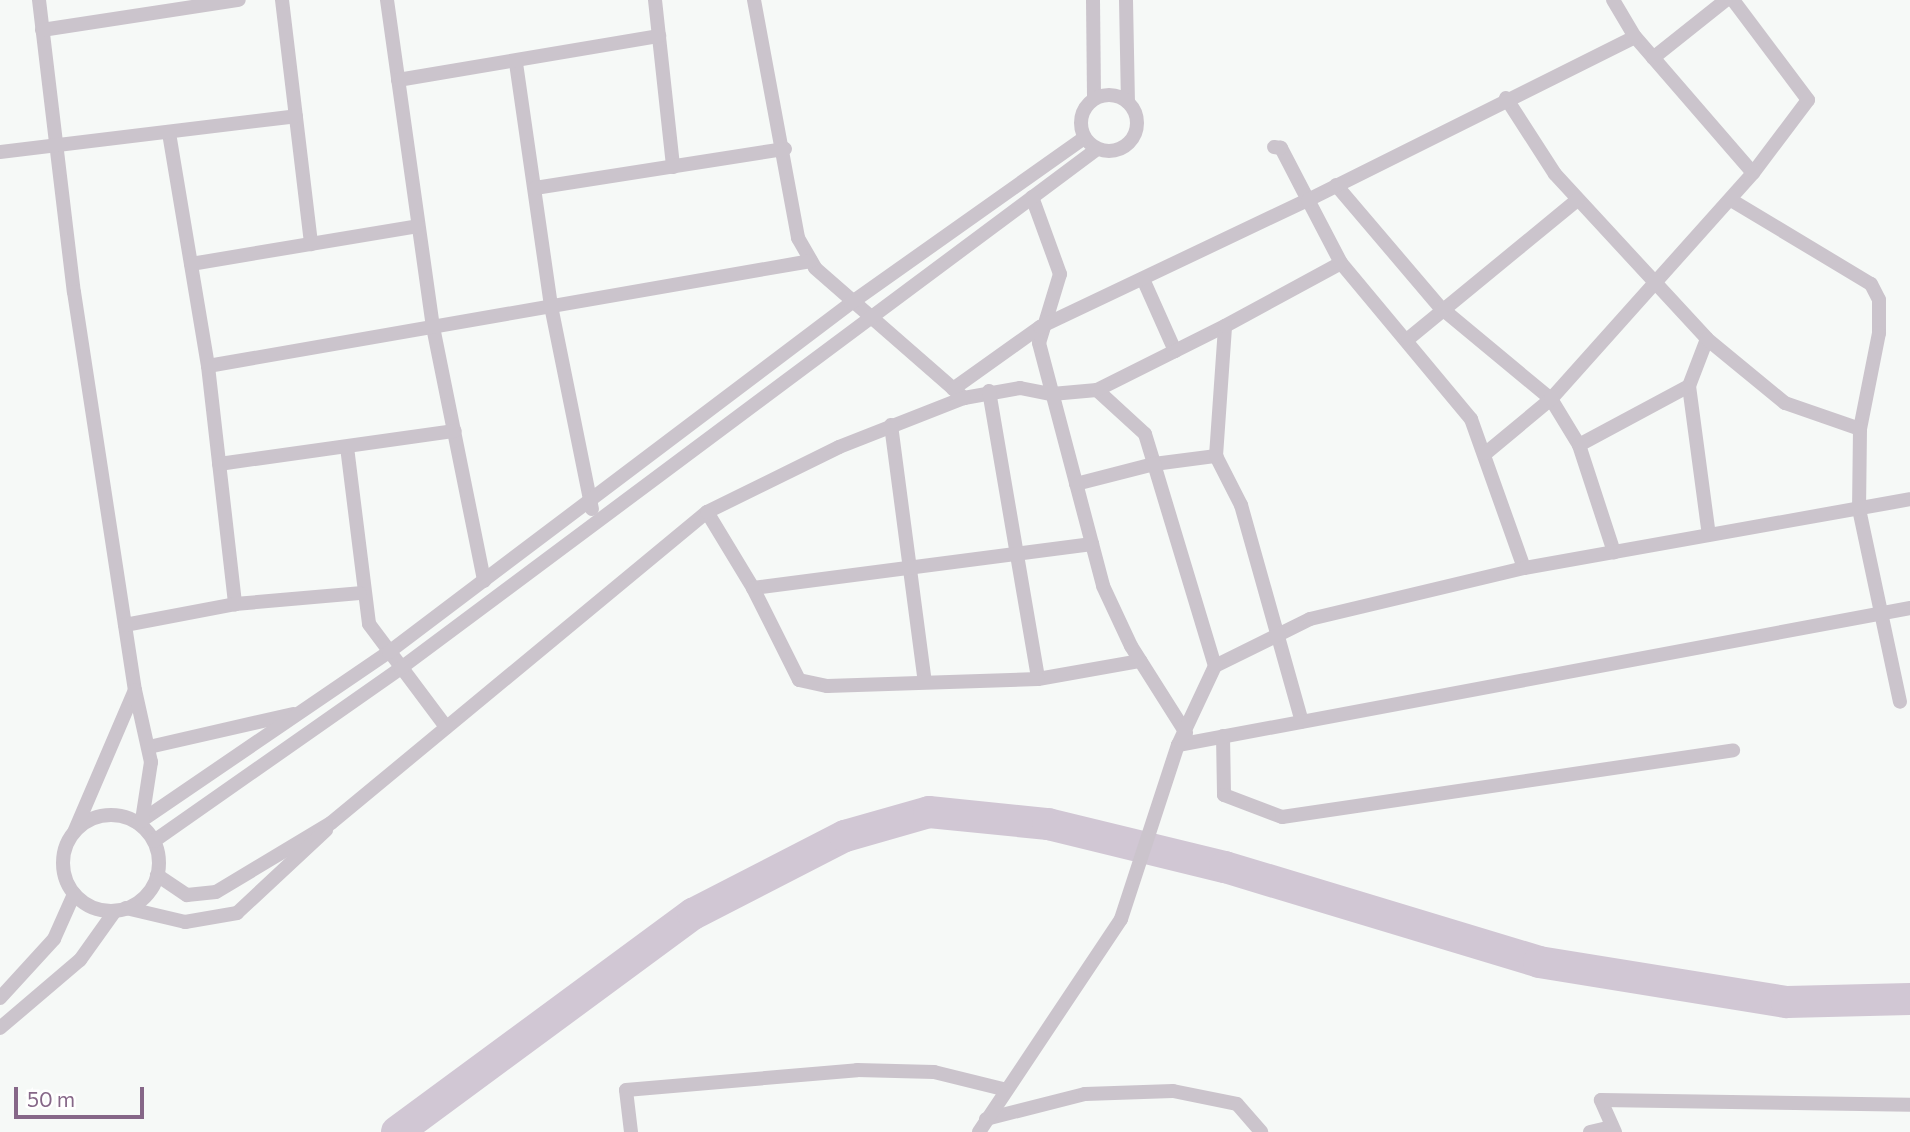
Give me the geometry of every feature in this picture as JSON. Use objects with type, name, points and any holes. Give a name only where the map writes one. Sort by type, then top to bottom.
[{"type":"street","points":[[39,0],[56,145],[125,625],[135,690],[149,747],[140,822]]},
{"type":"street","points":[[42,30],[239,0]]},
{"type":"street","points":[[282,0],[311,244]]},
{"type":"street","points":[[387,0],[433,327],[484,581]]},
{"type":"street","points":[[655,0],[673,167]]},
{"type":"street","points":[[754,0],[785,149],[798,238],[811,261],[867,319],[958,393],[1020,388],[1052,394],[1097,390],[1225,326],[1341,263]]},
{"type":"street","points":[[1093,0],[1094,98],[1083,112],[1084,138],[1097,149],[1115,151],[1130,142],[1137,126],[1128,102],[1126,0]]},
{"type":"street","points":[[1613,0],[1635,37],[1753,173]]},
{"type":"street","points":[[1653,58],[1726,0]]},
{"type":"street","points":[[1486,453],[1551,399],[1655,285],[1731,200],[1808,100],[1733,0]]},
{"type":"street","points":[[398,80],[516,63],[659,36]]},
{"type":"street","points":[[135,690],[62,862],[74,894],[92,908],[120,910],[185,922],[237,913],[331,823],[707,512],[958,393],[1040,327],[1308,200],[1506,98],[1635,37]]},
{"type":"street","points":[[516,63],[551,306],[589,501],[597,520]]},
{"type":"street","points":[[1094,98],[1112,94],[1128,102]]},
{"type":"street","points":[[1506,98],[1577,200],[1707,339],[1785,403],[1860,429]]},
{"type":"street","points":[[0,152],[296,116]]},
{"type":"street","points":[[169,133],[208,366],[235,604]]},
{"type":"street","points":[[140,822],[389,652],[851,303],[1084,138]]},
{"type":"street","points":[[1274,147],[1281,148],[1341,263],[1408,339],[1471,419],[1486,453],[1524,568]]},
{"type":"street","points":[[535,188],[785,149]]},
{"type":"street","points":[[154,841],[401,668],[1097,149]]},
{"type":"street","points":[[1336,185],[1440,307],[1551,399],[1579,444],[1614,552]]},
{"type":"street","points":[[1032,197],[1060,274],[1040,327],[1052,394],[1103,586],[1179,745]]},
{"type":"street","points":[[1408,339],[1440,307],[1577,200]]},
{"type":"street","points":[[1731,200],[1871,284],[1879,300],[1879,332],[1860,429],[1859,509],[1900,702]]},
{"type":"street","points":[[191,264],[418,226]]},
{"type":"street","points":[[208,366],[811,261]]},
{"type":"street","points":[[1143,279],[1175,351]]},
{"type":"street","points":[[1225,326],[1216,456],[1241,505],[1275,634],[1302,722]]},
{"type":"street","points":[[1707,339],[1689,386],[1709,535]]},
{"type":"street","points":[[1579,444],[1689,386]]},
{"type":"street","points":[[1097,390],[1145,434],[1215,666]]},
{"type":"street","points":[[989,391],[1038,679]]},
{"type":"street","points":[[891,425],[912,564],[925,682]]},
{"type":"street","points":[[219,464],[455,431]]},
{"type":"street","points":[[347,447],[360,593],[369,624],[446,727]]},
{"type":"street","points":[[1076,484],[1154,464],[1216,456]]},
{"type":"street","points":[[983,1126],[1003,1089],[1121,919],[1179,745],[1215,666],[1310,619],[1524,568],[1910,499]]},
{"type":"street","points":[[707,512],[753,588],[799,680],[827,686],[1038,679],[1140,661]]},
{"type":"street","points":[[753,588],[912,564],[1016,555],[1092,544]]},
{"type":"street","points":[[125,625],[235,604],[360,593]]},
{"type":"street","points":[[1179,745],[1910,608]]},
{"type":"street","points":[[149,747],[301,712]]},
{"type":"street","points":[[1223,736],[1224,795],[1282,817],[1733,750]]},
{"type":"street","points":[[0,1028],[80,960],[120,910],[146,896],[157,875],[154,841],[140,822],[106,814],[75,830]]},
{"type":"street","points":[[157,875],[202,897],[331,823]]},
{"type":"street","points":[[0,998],[54,939],[74,894]]},
{"type":"street","points":[[631,1132],[626,1090],[857,1070],[934,1072],[1003,1089]]},
{"type":"street","points":[[983,1126],[1085,1094],[1173,1091],[1237,1104],[1261,1132]]},
{"type":"street","points":[[1590,1132],[1613,1129],[1601,1100],[1910,1105]]},
{"type":"waterway","points":[[397,1132],[693,914],[845,836],[929,812],[1048,824],[1225,867],[1539,962],[1787,1002],[1910,999]]}]
